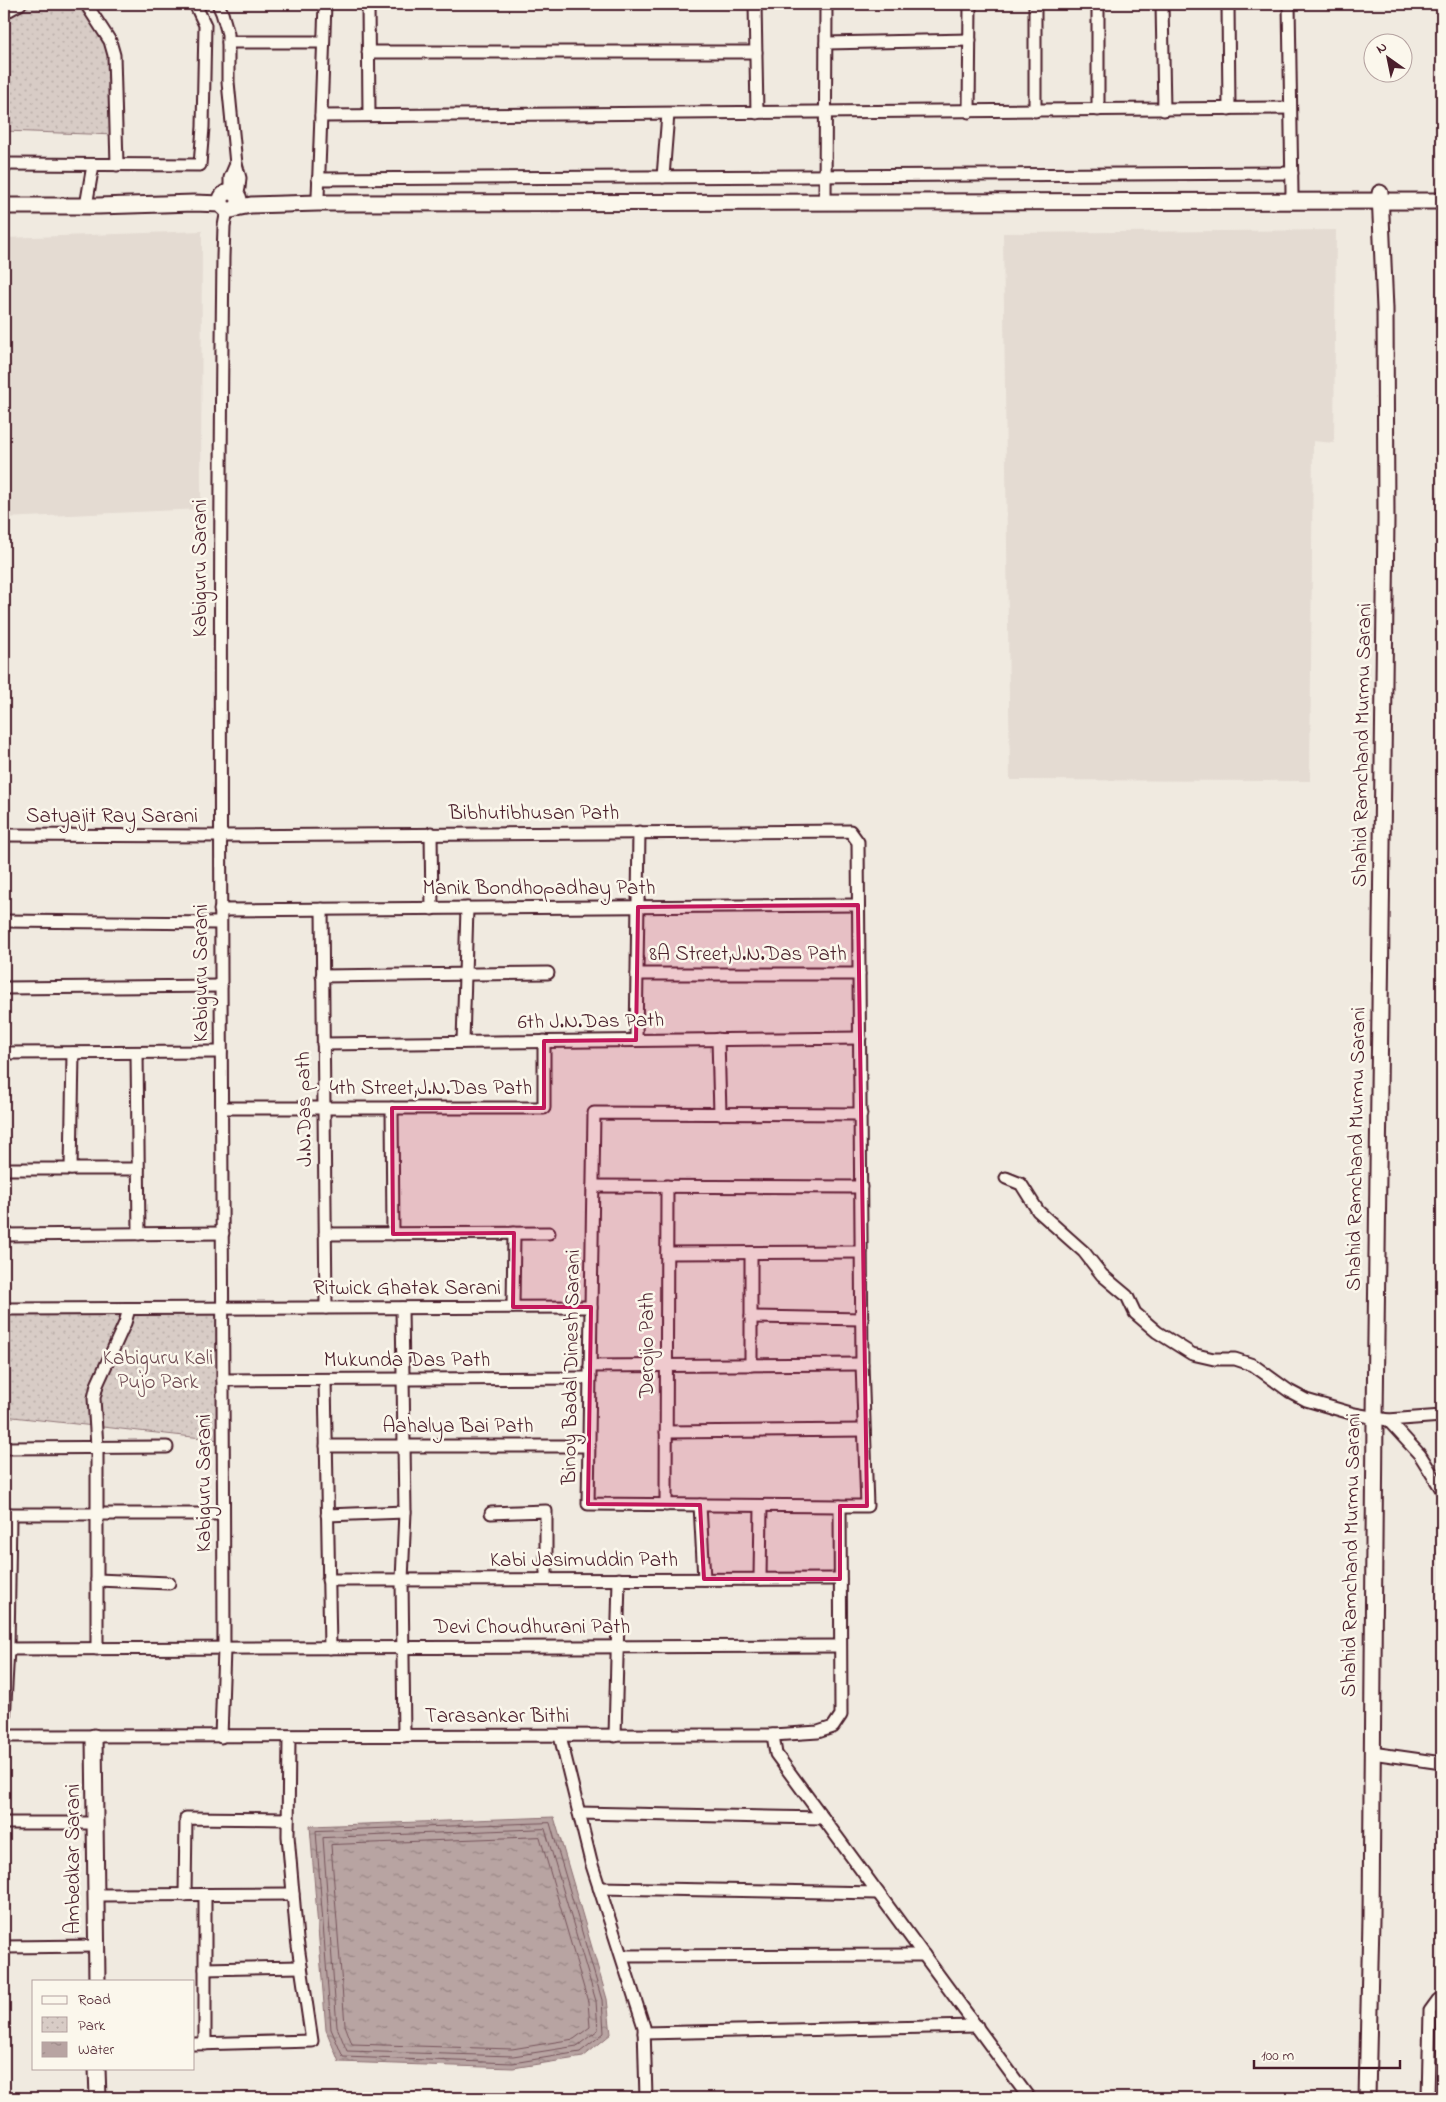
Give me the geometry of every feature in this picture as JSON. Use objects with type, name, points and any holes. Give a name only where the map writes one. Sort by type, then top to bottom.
[{"type":"street","points":[[4,13],[20,4]]},
{"type":"street","points":[[86,4],[110,41],[114,55],[117,165]]},
{"type":"street","points":[[4,164],[200,165],[203,127],[204,25],[195,4]]},
{"type":"street","name":"Kabiguru Sarani","points":[[218,4],[228,34],[228,82],[236,164],[230,178],[231,221],[225,234],[223,257],[220,501],[219,836],[224,1514],[224,1649],[221,1737]]},
{"type":"street","points":[[318,197],[325,4]]},
{"type":"street","points":[[368,4],[369,115]]},
{"type":"street","points":[[756,4],[757,113]]},
{"type":"street","points":[[825,198],[826,4]]},
{"type":"street","points":[[969,112],[970,4]]},
{"type":"street","points":[[1035,4],[1035,111]]},
{"type":"street","points":[[1098,4],[1098,110]]},
{"type":"street","points":[[1162,4],[1164,110]]},
{"type":"street","points":[[1228,4],[1229,109]]},
{"type":"street","points":[[1289,4],[1291,197]]},
{"type":"street","points":[[826,43],[970,40]]},
{"type":"street","points":[[228,42],[323,42]]},
{"type":"street","points":[[368,52],[756,52]]},
{"type":"street","points":[[320,116],[1290,108]]},
{"type":"street","points":[[663,177],[668,114]]},
{"type":"street","points":[[86,206],[93,165]]},
{"type":"street","points":[[318,179],[1292,173]]},
{"type":"street","points":[[1381,197],[1442,192]]},
{"type":"street","points":[[4,206],[230,202],[318,197],[1381,197],[1442,201]]},
{"type":"street","name":"Shahid Ramchand Murmu Sarani","points":[[1367,2098],[1372,1753],[1381,1418],[1386,519],[1385,309],[1381,197]]},
{"type":"street","points":[[230,202],[251,205],[318,203],[563,204],[825,198]]},
{"type":"street","name":"Bibhutibhusan Path","points":[[219,836],[850,831],[858,842],[858,905]]},
{"type":"street","points":[[636,1040],[639,832]]},
{"type":"street","points":[[431,833],[432,908]]},
{"type":"street","name":"Satyajit Ray Sarani","points":[[4,835],[219,836]]},
{"type":"street","points":[[666,1432],[864,1430],[858,905]]},
{"type":"street","name":"Manik Bondhopadhay Path","points":[[220,910],[858,905]]},
{"type":"street","points":[[463,1042],[467,908]]},
{"type":"street","name":"J.N.Das path","points":[[322,909],[326,1308]]},
{"type":"street","points":[[4,921],[220,923]]},
{"type":"street","points":[[322,976],[548,973]]},
{"type":"street","name":"8A Street,J.N.Das Path","points":[[637,974],[859,974]]},
{"type":"street","points":[[4,988],[221,986]]},
{"type":"street","name":"6th J.N.Das Path","points":[[323,1044],[860,1038]]},
{"type":"street","points":[[718,1040],[720,1114]]},
{"type":"street","name":"4th Street,J.N.Das Path","points":[[222,1108],[544,1108],[544,1041]]},
{"type":"street","points":[[137,1052],[139,1234]]},
{"type":"street","points":[[4,1053],[221,1052]]},
{"type":"street","points":[[71,1169],[73,1053]]},
{"type":"street","points":[[392,1108],[393,1234]]},
{"type":"street","name":"Binoy Badal Dinesh Sarani","points":[[861,1114],[594,1113],[588,1504],[867,1506],[864,1430]]},
{"type":"street","points":[[4,1169],[138,1169]]},
{"type":"street","points":[[1006,1178],[1021,1184],[1038,1211],[1084,1252],[1102,1275],[1127,1296],[1134,1313],[1173,1343],[1192,1354],[1214,1359],[1235,1359],[1252,1365],[1289,1391],[1306,1400],[1346,1412],[1381,1418],[1442,1416]]},
{"type":"street","points":[[593,1186],[861,1187]]},
{"type":"street","name":"Derojio Path","points":[[666,1505],[667,1186]]},
{"type":"street","points":[[4,1235],[222,1233]]},
{"type":"street","points":[[513,1307],[514,1233]]},
{"type":"street","points":[[325,1234],[549,1233]]},
{"type":"street","points":[[667,1254],[861,1252]]},
{"type":"street","points":[[751,1253],[751,1364]]},
{"type":"street","name":"Ritwick Ghatak Sarani","points":[[4,1309],[591,1307]]},
{"type":"street","points":[[402,1308],[405,1512],[402,1580],[404,1736]]},
{"type":"street","points":[[97,1649],[97,1514],[94,1398],[97,1385],[129,1309]]},
{"type":"street","points":[[751,1317],[862,1319]]},
{"type":"street","points":[[590,1366],[862,1364]]},
{"type":"street","name":"Mukunda Das Path","points":[[223,1380],[590,1378]]},
{"type":"street","points":[[325,1380],[330,1648]]},
{"type":"street","points":[[1381,1418],[1420,1455],[1442,1490]]},
{"type":"street","name":"Aahalya Bai Path","points":[[326,1446],[589,1446]]},
{"type":"street","points":[[4,1448],[167,1447]]},
{"type":"street","points":[[700,1505],[704,1579]]},
{"type":"street","points":[[760,1579],[761,1506]]},
{"type":"street","points":[[840,1506],[841,1715],[833,1727],[818,1732],[773,1735],[776,1754],[1030,2098]]},
{"type":"street","points":[[491,1513],[546,1511],[546,1579]]},
{"type":"street","points":[[327,1515],[405,1512]]},
{"type":"street","points":[[4,1721],[7,1514],[224,1514]]},
{"type":"street","points":[[615,1736],[619,1579]]},
{"type":"street","name":"Kabi Jasimuddin Path","points":[[328,1580],[840,1579]]},
{"type":"street","points":[[97,1580],[169,1583]]},
{"type":"street","name":"Devi Choudhurani Path","points":[[6,1649],[840,1646]]},
{"type":"street","name":"Tarasankar Bithi","points":[[4,1736],[773,1735]]},
{"type":"street","name":"Ambedkar Sarani","points":[[94,1736],[96,1980]]},
{"type":"street","points":[[560,1736],[599,1888],[644,2027],[646,2098]]},
{"type":"street","points":[[205,1895],[205,1969],[199,2044],[312,2041],[293,1894],[288,1819],[289,1737]]},
{"type":"street","points":[[1372,1753],[1442,1763]]},
{"type":"street","points":[[579,1812],[823,1818]]},
{"type":"street","points":[[185,1894],[186,1818],[288,1819]]},
{"type":"street","points":[[4,1823],[95,1823]]},
{"type":"street","points":[[599,1888],[878,1893]]},
{"type":"street","points":[[96,1895],[293,1894]]},
{"type":"street","points":[[4,1947],[96,1946]]},
{"type":"street","points":[[622,1956],[924,1955]]},
{"type":"street","points":[[205,1969],[301,1967]]},
{"type":"street","points":[[1428,2098],[1430,2011],[1438,2000],[1442,2001]]},
{"type":"street","points":[[644,2033],[977,2026]]},
{"type":"street","points":[[97,2070],[98,2098]]},
{"type":"street","points":[[642,2098],[645,2085]]},
{"type":"highlighted area","points":[[858,905],[867,1506],[840,1506],[840,1579],[704,1579],[700,1505],[588,1504],[591,1307],[513,1307],[514,1233],[393,1234],[392,1108],[544,1108],[544,1041],[636,1040],[638,907]]},
{"type":"shaded area","points":[[1336,230],[1334,443],[1313,441],[1310,781],[1010,780],[1003,233]]},
{"type":"shaded area","points":[[202,231],[201,509],[4,518],[4,238]]},
{"type":"green space","points":[[26,4],[83,4],[113,51],[116,135],[4,131],[4,16]]},
{"type":"green space","name":"Kabiguru Kali Pujo Park","points":[[223,1308],[220,1440],[4,1416],[4,1312]]},
{"type":"water","points":[[554,1817],[607,1999],[611,2034],[583,2057],[513,2068],[339,2062],[326,2030],[310,1826]]}]
